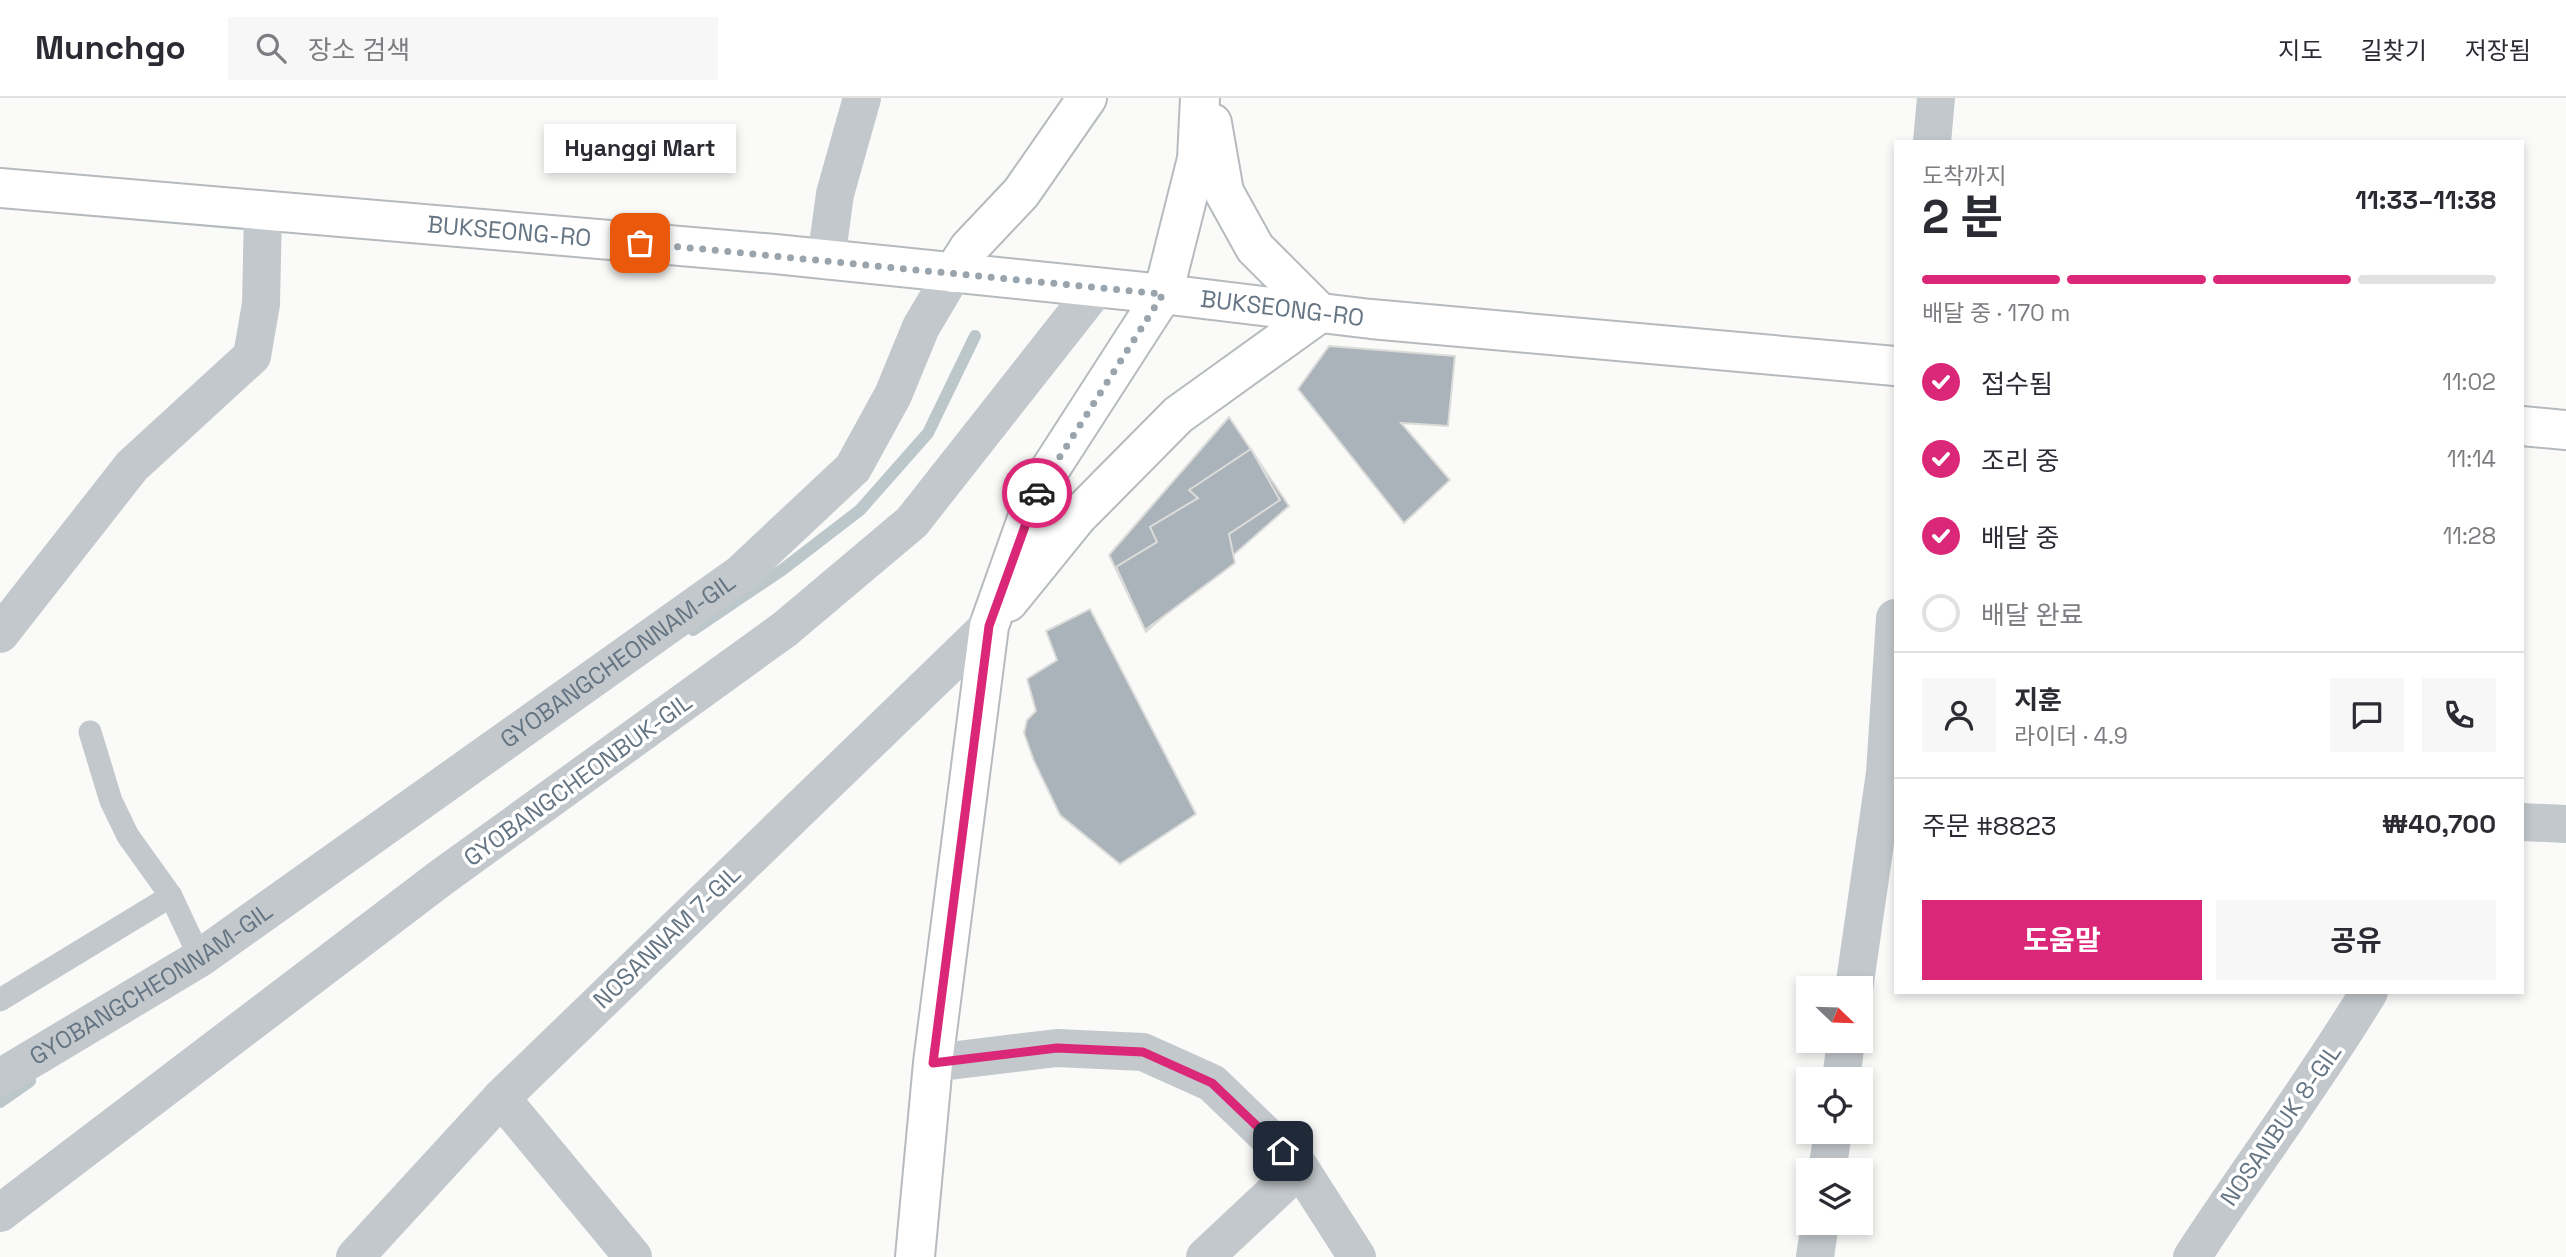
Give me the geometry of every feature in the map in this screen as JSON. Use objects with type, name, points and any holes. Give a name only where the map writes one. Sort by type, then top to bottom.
[{"type":"main road","name":"GYOBANGCHEONNAM-GIL","points":[[953,272],[968,248],[1021,192],[1087,98]]},
{"type":"main road","points":[[915,1257],[933,1063],[989,626],[1038,488],[1163,294],[1197,159],[1200,98]]},
{"type":"main road","points":[[989,626],[1077,517],[1178,415],[1320,313],[1255,248],[1224,192],[1208,98]]},
{"type":"main road","name":"BUKSEONG-RO","points":[[0,188],[826,260],[1163,294],[1320,313],[1894,366]]},
{"type":"main road","points":[[2524,426],[2566,430]]},
{"type":"street","points":[[826,260],[835,194],[862,98]]},
{"type":"street","points":[[1932,140],[1936,98]]},
{"type":"street","points":[[0,634],[132,466],[252,356],[261,304],[263,211]]},
{"type":"street","name":"GYOBANGCHEONNAM-GIL","points":[[0,1077],[200,958],[740,575],[853,468],[893,395],[921,327],[953,272]]},
{"type":"street","name":"GYOBANGCHEONBUK-GIL","points":[[0,1213],[442,877],[785,629],[891,540],[912,522],[1097,287]]},
{"type":"street","name":"NOSANNAM 7-GIL","points":[[355,1257],[501,1098],[989,626]]},
{"type":"street","points":[[1856,976],[1890,774],[1894,649]]},
{"type":"street","points":[[2524,822],[2566,824]]},
{"type":"street","name":"NOSANBUK 8-GIL","points":[[2192,1257],[2230,1198],[2329,1058],[2368,994]]},
{"type":"street","points":[[933,1063],[1057,1048],[1143,1052],[1212,1083],[1300,1168],[1357,1257]]},
{"type":"street","points":[[501,1098],[633,1257]]},
{"type":"street","points":[[1205,1257],[1300,1168]]},
{"type":"street","points":[[1815,1257],[1818,1235]]},
{"type":"lane","points":[[90,732],[111,801],[128,836],[171,896],[200,958]]},
{"type":"lane","points":[[0,1000],[171,896]]},
{"type":"building","points":[[1329,346],[1455,356],[1448,426],[1401,423],[1450,480],[1404,523],[1298,389]]},
{"type":"building","points":[[1229,417],[1289,506],[1146,632],[1109,555]]},
{"type":"building","points":[[1251,449],[1280,500],[1229,534],[1235,563],[1145,630],[1116,567],[1157,542],[1150,527],[1198,498],[1189,490]]},
{"type":"building","points":[[1090,609],[1196,814],[1120,864],[1060,815],[1024,733],[1027,720],[1036,711],[1027,679],[1057,660],[1046,631]]},
{"type":"waterway","points":[[693,630],[782,570],[860,510],[928,433],[975,336]]},
{"type":"waterway","points":[[0,1102],[30,1081]]},
{"type":"way so far","points":[[640,243],[775,254],[1163,294],[1037,493]]},
{"type":"place","name":"Hyanggi Mart","points":[[640,243]]},
{"type":"route","points":[[1037,493],[989,626],[933,1063],[1057,1048],[1143,1052],[1212,1083],[1283,1151]]}]
